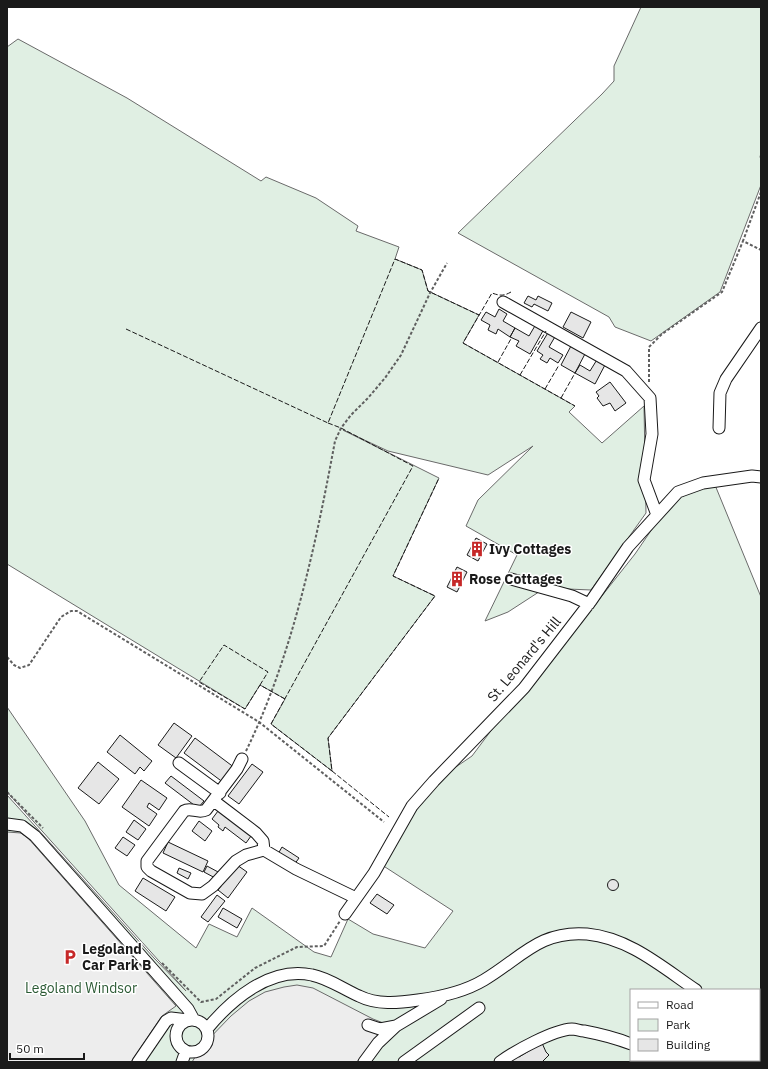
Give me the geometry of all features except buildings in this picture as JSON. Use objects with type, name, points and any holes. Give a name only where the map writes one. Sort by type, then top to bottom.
[{"type":"street","points":[[503,302],[626,371],[650,398],[652,434],[644,480],[657,515]]},
{"type":"street","points":[[719,428],[720,393],[726,379],[761,328]]},
{"type":"street","name":"St. Leonard's Hill","points":[[345,914],[374,873],[412,806],[434,781],[524,688],[589,604],[628,547],[678,492],[703,483],[752,476],[761,477]]},
{"type":"street","points":[[511,579],[572,596],[589,604]]},
{"type":"street","points":[[242,759],[237,769],[206,810],[202,812],[187,809],[184,811],[147,861],[147,867],[151,872],[190,893],[202,894],[213,886],[236,861],[246,855],[264,850],[296,869],[356,898]]},
{"type":"street","points":[[179,763],[256,833],[263,841],[264,850]]},
{"type":"street","points":[[7,824],[22,826],[35,836],[188,1008],[191,1020]]},
{"type":"street","points":[[206,1029],[220,1013],[257,984],[270,979],[292,974],[312,975],[327,980],[363,998],[392,1003],[410,1001],[449,995],[466,989],[485,980],[535,945],[552,938],[568,934],[586,934],[616,940],[646,956],[695,989]]},
{"type":"street","points":[[364,1062],[378,1043],[396,1026],[449,995]]},
{"type":"street","points":[[404,1062],[479,1008]]},
{"type":"street","points":[[138,1062],[166,1021],[171,1018],[191,1020],[204,1025],[208,1040],[205,1045],[196,1051],[186,1051],[177,1044],[175,1038],[178,1026],[182,1022],[191,1020]]},
{"type":"street","points":[[368,1025],[380,1029],[396,1026]]},
{"type":"street","points":[[500,1062],[510,1054],[551,1034],[572,1029],[619,1039],[630,1044]]},
{"type":"street","points":[[182,1062],[186,1051]]},
{"type":"street","points":[[370,1053],[378,1062]]},
{"type":"path","points":[[650,398],[649,348],[662,334],[722,292],[744,241],[761,192]]},
{"type":"path","points":[[744,241],[761,250]]},
{"type":"path","points":[[242,759],[259,722],[278,671],[308,570],[335,441],[340,428],[368,398],[401,355],[430,293],[447,263]]},
{"type":"path","points":[[7,657],[14,665],[20,668],[29,665],[61,617],[71,611],[77,611],[259,722],[384,822]]},
{"type":"path","points":[[7,792],[47,833]]},
{"type":"path","points":[[161,961],[201,1002],[216,999],[254,968],[297,947],[324,946],[345,914]]},
{"type":"green space","points":[[641,7],[761,7],[761,185],[720,292],[651,341],[615,327],[609,317],[458,233],[614,81],[614,66]]},
{"type":"green space","points":[[18,39],[127,98],[261,181],[266,177],[316,198],[358,226],[356,231],[399,247],[395,259],[422,270],[428,291],[479,315],[463,343],[575,406],[569,412],[602,443],[644,406],[646,513],[591,590],[545,588],[508,612],[485,621],[517,555],[466,526],[478,500],[533,446],[488,475],[388,451],[343,430],[439,478],[393,576],[435,596],[328,738],[332,771],[271,724],[285,699],[260,685],[245,709],[7,564],[7,47]]},
{"type":"green space","name":"Legoland Windsor","points":[[715,485],[761,597],[761,1062],[7,1062],[7,795],[154,958],[186,991],[7,792],[7,707],[85,821],[119,885],[196,948],[209,924],[237,937],[252,908],[314,952],[331,957],[348,919],[373,934],[425,948],[453,911],[382,865],[409,819],[447,773],[472,756],[493,728],[552,659],[635,554],[663,513],[674,501],[693,491]]},
{"type":"shaded area","name":"Legoland Car Park B","points":[[7,832],[21,833],[28,838],[176,1006],[162,1016],[131,1062],[7,1062]]},
{"type":"shaded area","points":[[297,985],[313,988],[373,1019],[386,1024],[357,1062],[192,1062],[202,1046],[231,1016],[249,1001],[265,992]]},
{"type":"fence","points":[[126,329],[328,423],[395,259],[422,270],[428,291],[479,315]]},
{"type":"fence","points":[[511,292],[502,295],[492,293],[463,343],[575,406]]},
{"type":"fence","points":[[520,375],[546,331]]},
{"type":"fence","points":[[498,362],[512,337]]},
{"type":"fence","points":[[545,389],[559,365]]},
{"type":"fence","points":[[561,398],[575,373]]},
{"type":"fence","points":[[328,423],[341,428],[413,466],[271,724],[332,771],[328,738],[435,596],[393,576],[439,478]]},
{"type":"fence","points":[[260,685],[268,672],[224,645],[199,682],[245,709],[260,685],[285,699]]},
{"type":"fence","points":[[332,771],[389,817]]},
{"type":"place","name":"Ivy Cottages","points":[[477,549]]},
{"type":"place","name":"Rose Cottages","points":[[457,579]]},
{"type":"place","name":"Legoland Car Park B","points":[[70,957]]}]
